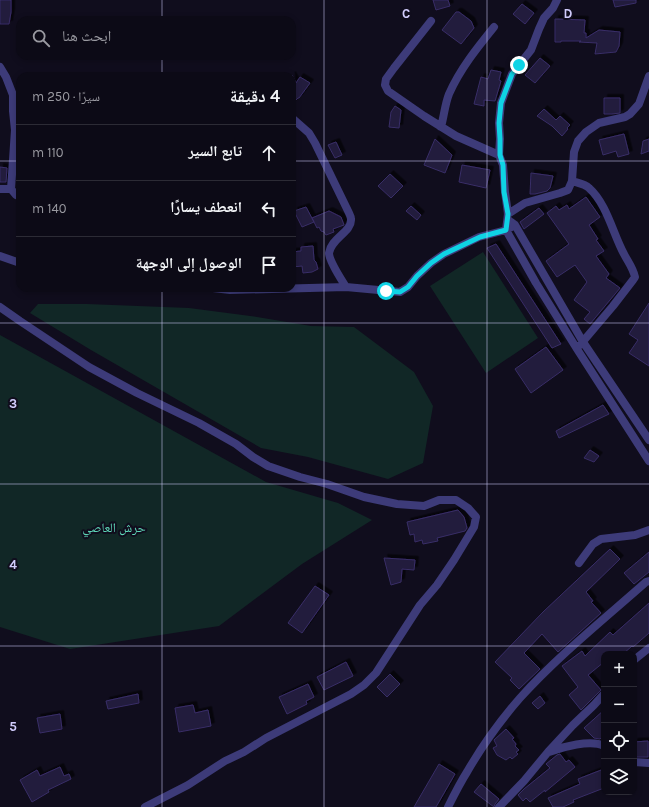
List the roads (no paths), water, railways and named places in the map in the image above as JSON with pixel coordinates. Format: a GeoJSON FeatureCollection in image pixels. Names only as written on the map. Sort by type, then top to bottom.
{"type":"FeatureCollection","features":[{"type":"Feature","properties":{"kind":"street"},"geometry":{"type":"LineString","coordinates":[[557,0],[553,8],[544,18],[531,50],[512,74],[501,103],[499,123],[500,155],[503,165],[507,217],[506,230],[536,283],[649,461]]}},
{"type":"Feature","properties":{"kind":"street"},"geometry":{"type":"LineString","coordinates":[[431,21],[386,79],[385,85],[388,90],[401,100],[441,127],[456,136],[500,155]]}},
{"type":"Feature","properties":{"kind":"street"},"geometry":{"type":"LineString","coordinates":[[441,127],[448,95],[456,79],[471,55],[494,27]]}},
{"type":"Feature","properties":{"kind":"street"},"geometry":{"type":"LineString","coordinates":[[0,67],[6,77],[13,96],[15,130],[11,189],[16,195]]}},
{"type":"Feature","properties":{"kind":"street"},"geometry":{"type":"LineString","coordinates":[[507,217],[525,203],[568,190],[572,181],[574,152],[578,141],[586,132],[599,123],[625,117],[630,114],[639,104],[649,76]]}},
{"type":"Feature","properties":{"kind":"street"},"geometry":{"type":"LineString","coordinates":[[296,122],[316,143],[349,213],[351,220],[350,227],[332,244],[329,253],[332,264],[346,287]]}},
{"type":"Feature","properties":{"kind":"street"},"geometry":{"type":"LineString","coordinates":[[572,181],[588,187],[603,206],[635,276],[613,306],[577,349]]}},
{"type":"Feature","properties":{"kind":"street"},"geometry":{"type":"LineString","coordinates":[[0,189],[11,189]]}},
{"type":"Feature","properties":{"kind":"street"},"geometry":{"type":"LineString","coordinates":[[507,217],[515,225],[584,342],[649,440]]}},
{"type":"Feature","properties":{"kind":"street"},"geometry":{"type":"LineString","coordinates":[[296,288],[346,287],[400,292],[408,287],[431,263],[444,254],[480,237],[506,230],[515,225]]}},
{"type":"Feature","properties":{"kind":"street"},"geometry":{"type":"LineString","coordinates":[[0,256],[16,262]]}},
{"type":"Feature","properties":{"kind":"street"},"geometry":{"type":"LineString","coordinates":[[536,283],[545,277]]}},
{"type":"Feature","properties":{"kind":"street"},"geometry":{"type":"LineString","coordinates":[[0,307],[94,370],[199,423],[236,444],[268,466],[364,497],[397,504],[424,506],[439,500],[456,500],[468,508],[476,517],[474,527],[454,560],[437,585],[420,605],[376,673],[364,685],[351,694],[225,761],[188,786],[145,807]]}},
{"type":"Feature","properties":{"kind":"street"},"geometry":{"type":"LineString","coordinates":[[579,563],[593,544],[600,539],[635,535],[649,530]]}},
{"type":"Feature","properties":{"kind":"street"},"geometry":{"type":"LineString","coordinates":[[448,807],[466,773],[488,740],[520,699],[542,675],[648,580]]}},
{"type":"Feature","properties":{"kind":"street"},"geometry":{"type":"LineString","coordinates":[[637,658],[649,648]]}},
{"type":"Feature","properties":{"kind":"street"},"geometry":{"type":"LineString","coordinates":[[499,807],[573,725],[601,697]]}},
{"type":"Feature","properties":{"kind":"street"},"geometry":{"type":"LineString","coordinates":[[548,752],[583,744],[601,744]]}},
{"type":"Feature","properties":{"kind":"street"},"geometry":{"type":"LineString","coordinates":[[637,762],[649,763]]}},
{"type":"Feature","properties":{"kind":"park label","name":"حرش العاصي"},"geometry":{"type":"Point","coordinates":[114,527]}}]}
